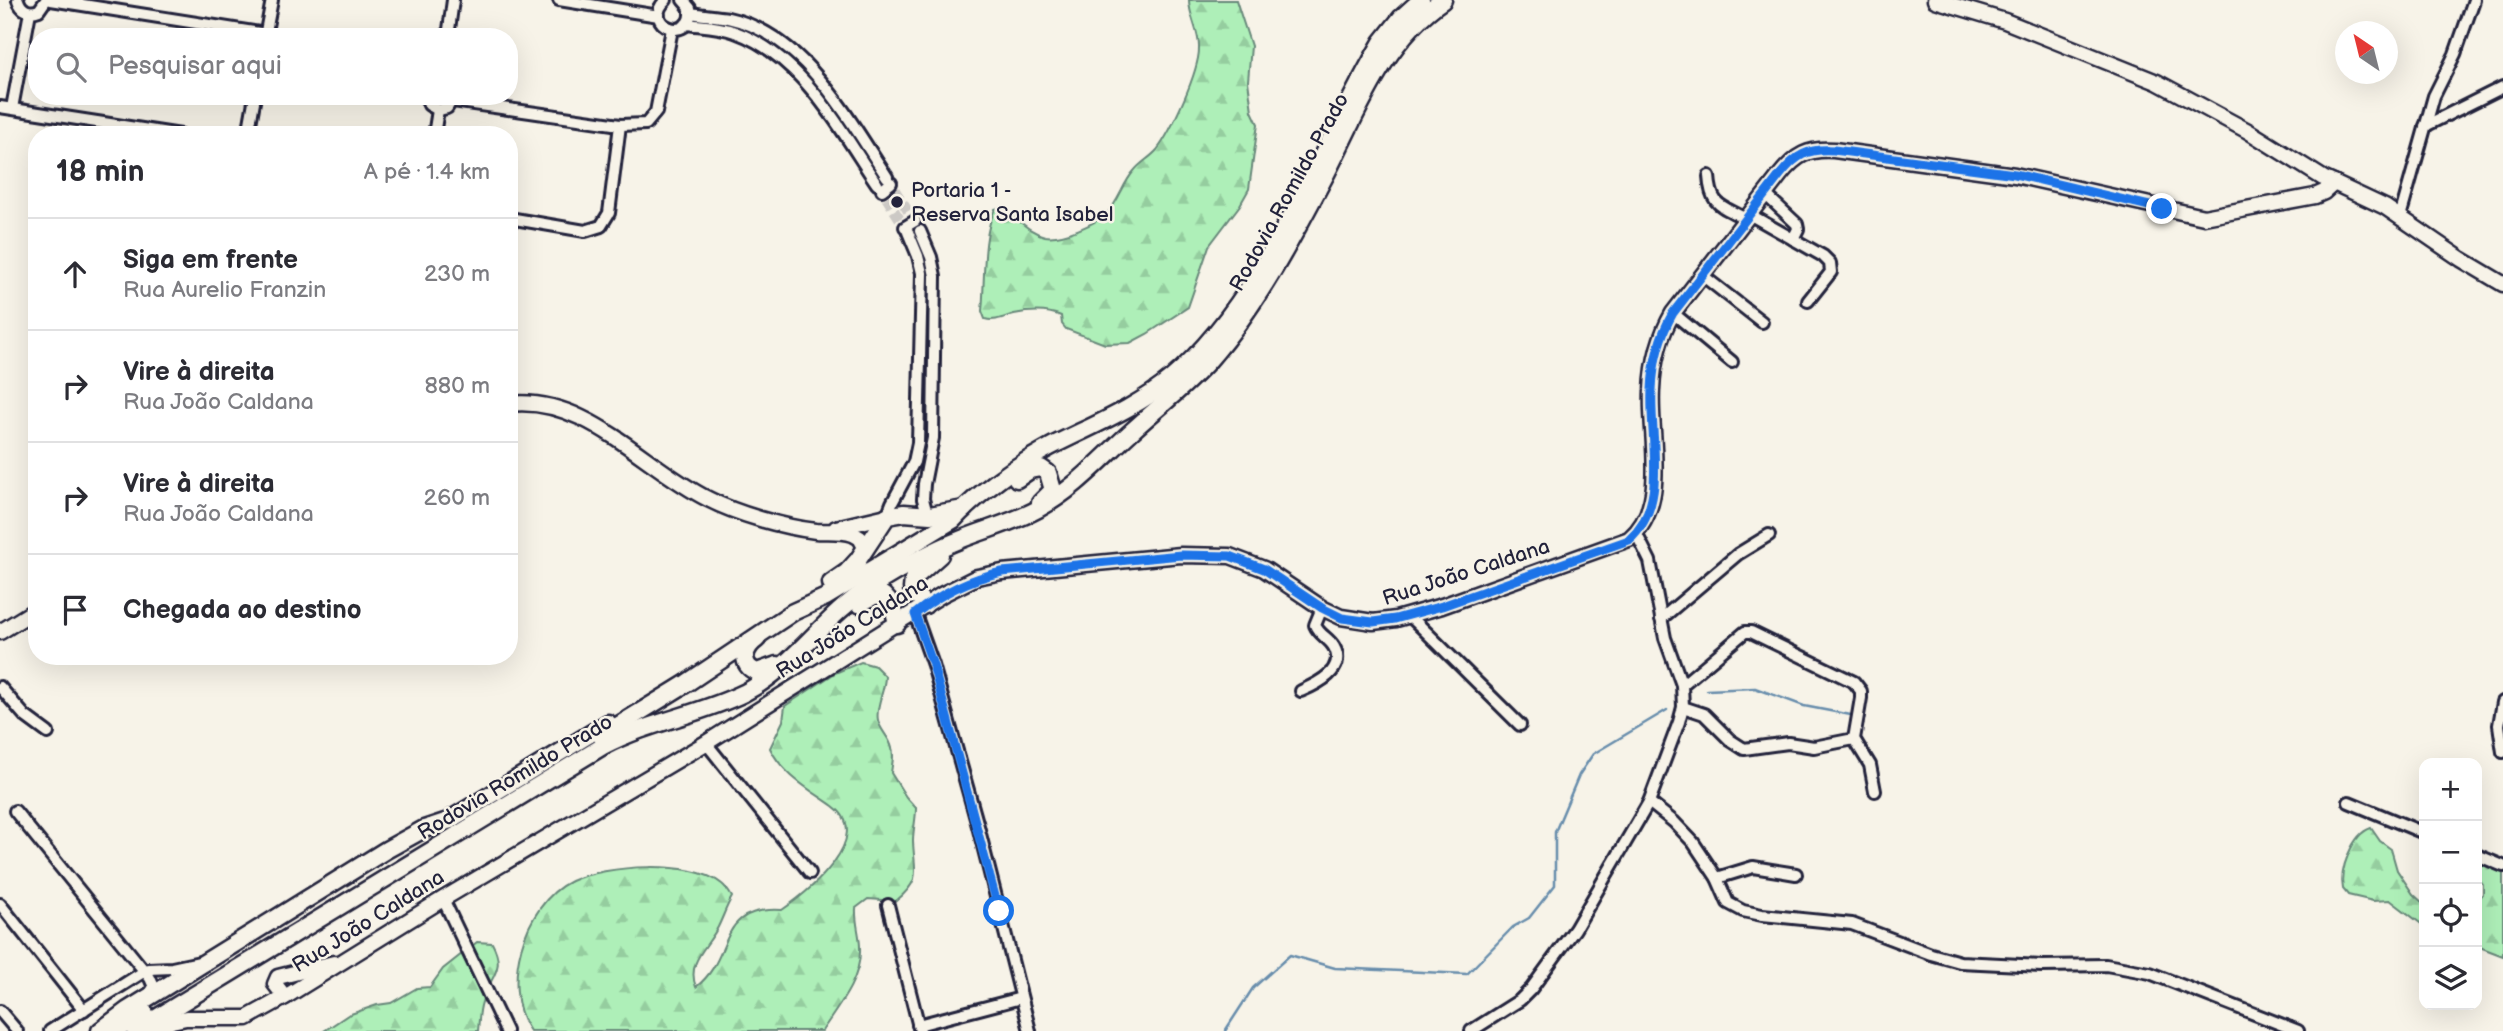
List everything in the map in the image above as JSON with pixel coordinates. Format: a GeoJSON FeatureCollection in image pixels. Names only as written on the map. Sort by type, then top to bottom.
{"type":"FeatureCollection","features":[{"type":"Feature","properties":{"kind":"main road","name":"Rodovia Romildo Prado"},"geometry":{"type":"LineString","coordinates":[[115,1031],[675,691],[796,607],[826,597],[915,544],[953,520],[963,509],[1028,460],[1150,396],[1202,348],[1243,293],[1272,248],[1382,42],[1401,18],[1421,0]]}},
{"type":"Feature","properties":{"kind":"main road","name":"Rodovia Romildo Prado"},"geometry":{"type":"LineString","coordinates":[[135,1031],[603,746],[643,727],[711,706],[761,684],[836,614],[866,590],[917,559],[1016,519],[1054,500],[1078,482],[1209,360],[1249,309],[1276,265],[1382,67],[1413,25],[1443,0]]}},
{"type":"Feature","properties":{"kind":"main road"},"geometry":{"type":"LineString","coordinates":[[897,624],[893,606],[883,595],[874,596],[836,614],[782,662],[764,671],[752,671],[745,660],[751,643],[796,607],[847,572],[887,516],[904,513],[930,515],[963,509],[997,494],[1030,470],[1041,468],[1048,474],[1053,490],[1045,500],[1007,525],[947,552],[915,576],[912,589],[920,609]]}},
{"type":"Feature","properties":{"kind":"main road"},"geometry":{"type":"LineString","coordinates":[[100,1031],[145,999],[386,850],[479,803],[653,695],[753,627],[796,607]]}},
{"type":"Feature","properties":{"kind":"street"},"geometry":{"type":"LineString","coordinates":[[18,0],[22,8],[30,12],[39,10],[48,0],[218,28]]}},
{"type":"Feature","properties":{"kind":"street"},"geometry":{"type":"LineString","coordinates":[[267,28],[272,0]]}},
{"type":"Feature","properties":{"kind":"street"},"geometry":{"type":"LineString","coordinates":[[448,28],[453,0]]}},
{"type":"Feature","properties":{"kind":"street"},"geometry":{"type":"LineString","coordinates":[[559,0],[659,16]]}},
{"type":"Feature","properties":{"kind":"street"},"geometry":{"type":"LineString","coordinates":[[666,0],[660,6],[659,16],[663,25],[673,29]]}},
{"type":"Feature","properties":{"kind":"street"},"geometry":{"type":"LineString","coordinates":[[683,0],[687,4],[688,19]]}},
{"type":"Feature","properties":{"kind":"street"},"geometry":{"type":"LineString","coordinates":[[1935,0],[2005,21],[2157,82],[2248,131],[2328,180],[2359,193],[2400,217],[2461,260],[2503,284]]}},
{"type":"Feature","properties":{"kind":"street"},"geometry":{"type":"LineString","coordinates":[[2400,217],[2434,96],[2455,54],[2474,0]]}},
{"type":"Feature","properties":{"kind":"street"},"geometry":{"type":"LineString","coordinates":[[30,12],[6,108],[123,126]]}},
{"type":"Feature","properties":{"kind":"street"},"geometry":{"type":"LineString","coordinates":[[497,105],[620,125],[646,124],[654,117],[673,29],[688,19],[734,32],[774,53],[816,95],[884,183]]}},
{"type":"Feature","properties":{"kind":"street"},"geometry":{"type":"LineString","coordinates":[[2425,126],[2503,87]]}},
{"type":"Feature","properties":{"kind":"street"},"geometry":{"type":"LineString","coordinates":[[250,126],[254,105]]}},
{"type":"Feature","properties":{"kind":"street"},"geometry":{"type":"LineString","coordinates":[[429,105],[438,110],[449,105]]}},
{"type":"Feature","properties":{"kind":"street"},"geometry":{"type":"LineString","coordinates":[[435,126],[438,110]]}},
{"type":"Feature","properties":{"kind":"street"},"geometry":{"type":"LineString","coordinates":[[518,220],[586,231],[601,226],[609,213],[620,125]]}},
{"type":"Feature","properties":{"kind":"street"},"geometry":{"type":"LineString","coordinates":[[1471,1031],[1520,1000],[1531,989],[1592,901],[1649,802],[1683,707],[1682,685],[1665,638],[1650,561],[1636,533],[1650,510],[1654,492],[1652,391],[1662,332],[1673,313],[1793,159],[1820,149],[2015,174],[2204,218],[2324,192],[2328,180]]}},
{"type":"Feature","properties":{"kind":"street"},"geometry":{"type":"LineString","coordinates":[[1709,176],[1710,194],[1714,200],[1823,256],[1832,268],[1808,301]]}},
{"type":"Feature","properties":{"kind":"street"},"geometry":{"type":"LineString","coordinates":[[1765,194],[1797,224],[1798,229],[1793,239]]}},
{"type":"Feature","properties":{"kind":"street"},"geometry":{"type":"LineString","coordinates":[[829,531],[847,524],[887,516],[914,462],[919,443],[922,273],[912,228],[931,257],[935,276],[933,438],[923,499],[930,515]]}},
{"type":"Feature","properties":{"kind":"street"},"geometry":{"type":"LineString","coordinates":[[1702,275],[1762,322]]}},
{"type":"Feature","properties":{"kind":"street"},"geometry":{"type":"LineString","coordinates":[[1673,313],[1732,362]]}},
{"type":"Feature","properties":{"kind":"street"},"geometry":{"type":"LineString","coordinates":[[518,404],[553,406],[580,416],[708,500],[761,518],[812,530],[845,531],[857,535],[866,549]]}},
{"type":"Feature","properties":{"kind":"street","name":"Rua João Caldana"},"geometry":{"type":"LineString","coordinates":[[154,1031],[172,1021],[186,1018],[247,1018],[706,743],[969,581],[1002,572],[1181,555],[1230,556],[1264,569],[1322,608],[1342,618],[1373,622],[1410,616],[1615,545],[1636,533]]}},
{"type":"Feature","properties":{"kind":"street"},"geometry":{"type":"LineString","coordinates":[[1661,619],[1738,554],[1769,535]]}},
{"type":"Feature","properties":{"kind":"street"},"geometry":{"type":"LineString","coordinates":[[1301,691],[1329,675],[1335,665],[1334,646],[1319,633],[1315,625],[1322,608]]}},
{"type":"Feature","properties":{"kind":"street"},"geometry":{"type":"LineString","coordinates":[[920,609],[1030,1031]]}},
{"type":"Feature","properties":{"kind":"street"},"geometry":{"type":"LineString","coordinates":[[0,632],[28,615]]}},
{"type":"Feature","properties":{"kind":"street"},"geometry":{"type":"LineString","coordinates":[[1410,616],[1520,725]]}},
{"type":"Feature","properties":{"kind":"street"},"geometry":{"type":"LineString","coordinates":[[1682,685],[1740,636],[1751,632],[1854,682],[1861,698],[1854,739],[1870,765],[1875,791]]}},
{"type":"Feature","properties":{"kind":"street"},"geometry":{"type":"LineString","coordinates":[[0,687],[26,716],[48,733]]}},
{"type":"Feature","properties":{"kind":"street"},"geometry":{"type":"LineString","coordinates":[[2503,702],[2499,725],[2503,752]]}},
{"type":"Feature","properties":{"kind":"street"},"geometry":{"type":"LineString","coordinates":[[1683,707],[1704,713],[1730,740],[1744,749],[1788,743],[1814,747],[1854,739]]}},
{"type":"Feature","properties":{"kind":"street"},"geometry":{"type":"LineString","coordinates":[[706,743],[810,873]]}},
{"type":"Feature","properties":{"kind":"street"},"geometry":{"type":"LineString","coordinates":[[1649,802],[1693,842],[1717,878],[1728,903],[1743,911],[1852,924],[1960,962],[2042,966],[2106,965],[2128,968],[2150,973],[2298,1031]]}},
{"type":"Feature","properties":{"kind":"street"},"geometry":{"type":"LineString","coordinates":[[2349,802],[2419,831]]}},
{"type":"Feature","properties":{"kind":"street"},"geometry":{"type":"LineString","coordinates":[[15,811],[154,984],[145,999]]}},
{"type":"Feature","properties":{"kind":"street"},"geometry":{"type":"LineString","coordinates":[[2482,857],[2503,866]]}},
{"type":"Feature","properties":{"kind":"street"},"geometry":{"type":"LineString","coordinates":[[1717,878],[1753,867],[1796,874]]}},
{"type":"Feature","properties":{"kind":"street"},"geometry":{"type":"LineString","coordinates":[[443,899],[506,1031]]}},
{"type":"Feature","properties":{"kind":"street"},"geometry":{"type":"LineString","coordinates":[[0,904],[84,1010]]}},
{"type":"Feature","properties":{"kind":"street"},"geometry":{"type":"LineString","coordinates":[[888,905],[919,1028],[1021,998]]}},
{"type":"Feature","properties":{"kind":"street"},"geometry":{"type":"LineString","coordinates":[[50,1031],[153,967],[172,968],[209,960]]}},
{"type":"Feature","properties":{"kind":"street"},"geometry":{"type":"LineString","coordinates":[[285,997],[275,984],[278,976],[347,960]]}},
{"type":"Feature","properties":{"kind":"street"},"geometry":{"type":"LineString","coordinates":[[0,1011],[17,1031]]}},
{"type":"Feature","properties":{"kind":"green space"},"geometry":{"type":"Polygon","coordinates":[[[1189,0],[1236,0],[1251,46],[1248,81],[1252,111],[1258,124],[1249,189],[1209,246],[1188,307],[1130,343],[1105,344],[1066,329],[1061,316],[1050,313],[1026,312],[996,320],[985,319],[982,311],[986,245],[995,209],[1006,211],[1033,231],[1045,236],[1078,230],[1108,212],[1130,176],[1163,141],[1184,100],[1198,57],[1199,41],[1189,0]]]}},
{"type":"Feature","properties":{"kind":"green space"},"geometry":{"type":"Polygon","coordinates":[[[861,662],[875,666],[885,676],[878,720],[892,748],[891,773],[916,808],[913,841],[915,874],[910,887],[896,901],[868,899],[856,908],[859,963],[847,994],[822,1031],[530,1031],[521,1013],[517,993],[521,948],[540,908],[554,892],[571,881],[605,871],[648,867],[691,871],[708,876],[723,885],[732,897],[718,927],[696,962],[696,987],[717,961],[735,924],[760,911],[782,910],[821,877],[843,848],[847,833],[844,819],[833,806],[789,774],[770,748],[783,721],[785,706],[835,673],[861,662]]]}},
{"type":"Feature","properties":{"kind":"green space"},"geometry":{"type":"Polygon","coordinates":[[[2371,828],[2380,841],[2391,849],[2397,870],[2419,899],[2419,922],[2390,900],[2373,901],[2348,895],[2343,889],[2343,873],[2348,854],[2364,832],[2371,828]]]}},
{"type":"Feature","properties":{"kind":"green space"},"geometry":{"type":"Polygon","coordinates":[[[2482,858],[2503,873],[2503,956],[2482,948],[2482,858]]]}},
{"type":"Feature","properties":{"kind":"green space"},"geometry":{"type":"Polygon","coordinates":[[[477,942],[492,943],[498,960],[481,1005],[478,1031],[324,1031],[348,1015],[391,1003],[417,988],[430,987],[443,969],[477,942]]]}},
{"type":"Feature","properties":{"kind":"waterway"},"geometry":{"type":"LineString","coordinates":[[1707,690],[1755,688],[1804,706],[1856,716]]}},
{"type":"Feature","properties":{"kind":"waterway"},"geometry":{"type":"LineString","coordinates":[[1225,1031],[1253,988],[1290,955],[1335,968],[1467,974],[1513,927],[1529,918],[1555,885],[1555,832],[1579,775],[1593,754],[1667,710]]}},
{"type":"Feature","properties":{"kind":"tunnel"},"geometry":{"type":"LineString","coordinates":[[887,177],[919,229]]}},
{"type":"Feature","properties":{"kind":"tunnel"},"geometry":{"type":"LineString","coordinates":[[878,185],[908,232]]}},
{"type":"Feature","properties":{"kind":"place","name":"Portaria 1 - Reserva Santa Isabel"},"geometry":{"type":"Point","coordinates":[897,202]}},
{"type":"Feature","properties":{"kind":"route"},"geometry":{"type":"LineString","coordinates":[[999,911],[933,665],[915,614],[943,594],[977,577],[1002,572],[1181,555],[1230,556],[1264,569],[1322,608],[1342,618],[1373,622],[1410,616],[1442,606],[1629,540],[1642,527],[1654,492],[1652,391],[1662,332],[1673,313],[1780,175],[1793,159],[1800,155],[1820,149],[1957,165],[2015,174],[2162,209]]}}]}
